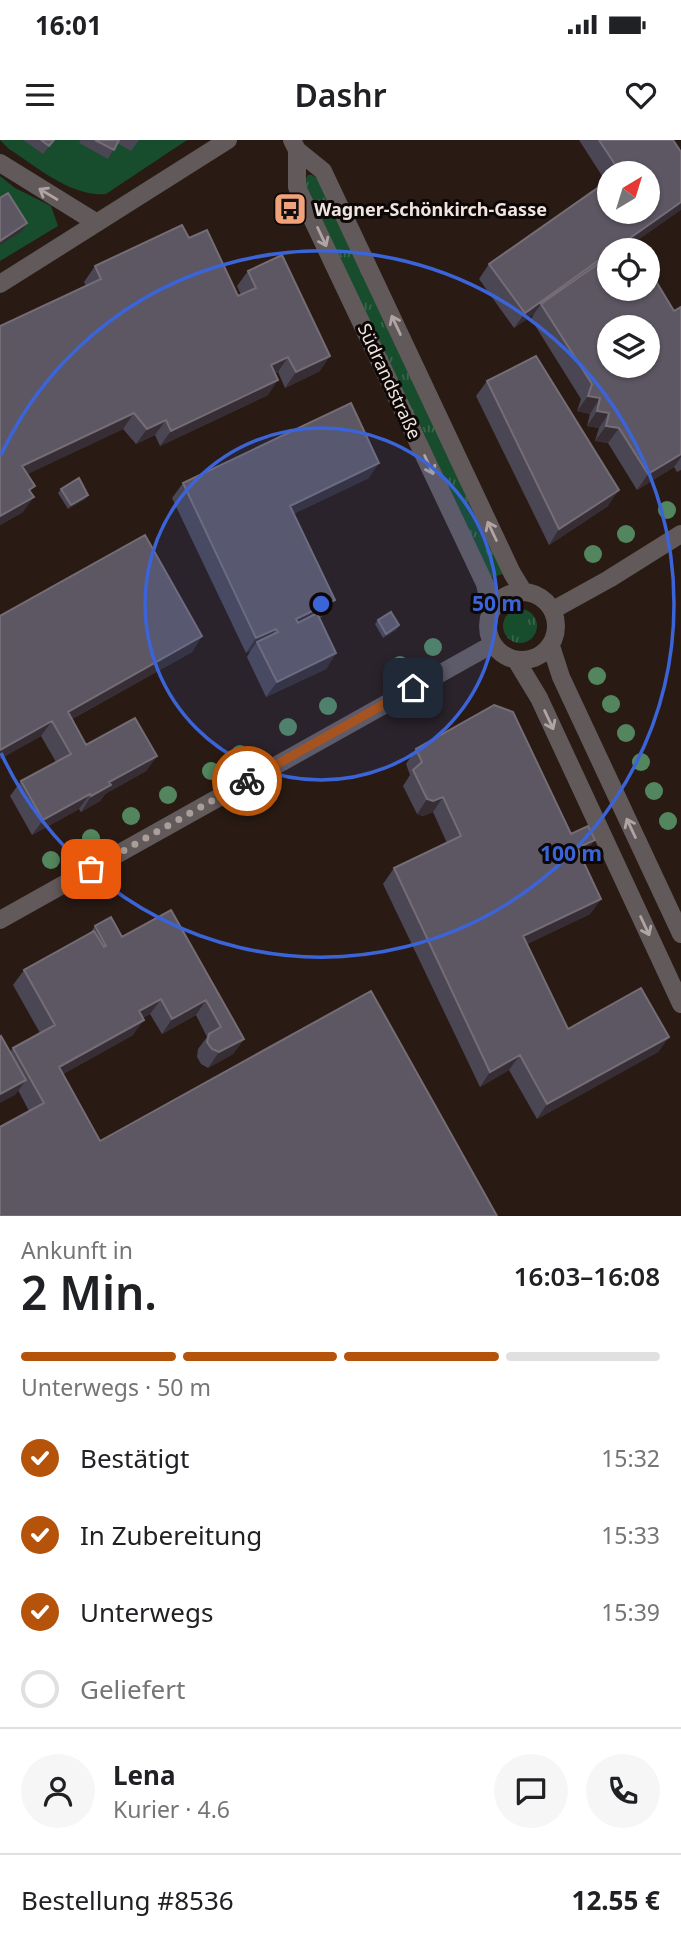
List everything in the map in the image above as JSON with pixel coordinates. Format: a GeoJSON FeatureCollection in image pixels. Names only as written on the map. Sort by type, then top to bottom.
{"type":"FeatureCollection","features":[{"type":"Feature","properties":{"kind":"street"},"geometry":{"type":"LineString","coordinates":[[0,284],[228,140]]}},
{"type":"Feature","properties":{"kind":"street","name":"Südrandstraße"},"geometry":{"type":"LineString","coordinates":[[295,145],[323,171],[512,573],[523,591],[541,597],[553,610]]}},
{"type":"Feature","properties":{"kind":"street","name":"Südrandstraße"},"geometry":{"type":"LineString","coordinates":[[295,145],[297,187],[485,584],[491,611],[488,628],[493,644]]}},
{"type":"Feature","properties":{"kind":"street"},"geometry":{"type":"LineString","coordinates":[[0,163],[97,223]]}},
{"type":"Feature","properties":{"kind":"street"},"geometry":{"type":"LineString","coordinates":[[0,920],[493,644],[503,654],[516,660],[536,658],[551,646],[557,629],[553,610],[681,534]]}},
{"type":"Feature","properties":{"kind":"street"},"geometry":{"type":"LineString","coordinates":[[491,611],[505,596],[523,591]]}},
{"type":"Feature","properties":{"kind":"street"},"geometry":{"type":"LineString","coordinates":[[551,646],[561,677],[681,934]]}},
{"type":"Feature","properties":{"kind":"street"},"geometry":{"type":"LineString","coordinates":[[516,660],[539,698],[681,1004]]}},
{"type":"Feature","properties":{"kind":"green space"},"geometry":{"type":"Polygon","coordinates":[[[0,140],[187,140],[106,194],[93,194],[67,186],[9,149],[0,140]]]}},
{"type":"Feature","properties":{"kind":"green space"},"geometry":{"type":"Polygon","coordinates":[[[308,175],[317,178],[503,574],[489,578],[304,183],[308,175]]]}},
{"type":"Feature","properties":{"kind":"green space"},"geometry":{"type":"Polygon","coordinates":[[[0,176],[15,188],[51,206],[58,226],[0,261],[0,176]]]}},
{"type":"Feature","properties":{"kind":"green space"},"geometry":{"type":"Polygon","coordinates":[[[520,609],[532,614],[537,626],[532,638],[520,643],[508,638],[503,626],[508,614],[520,609]]]}},
{"type":"Feature","properties":{"kind":"building"},"geometry":{"type":"Polygon","coordinates":[[[41,140],[54,140],[49,146],[41,140]]]}},
{"type":"Feature","properties":{"kind":"building"},"geometry":{"type":"Polygon","coordinates":[[[95,140],[119,140],[114,150],[95,140]]]}},
{"type":"Feature","properties":{"kind":"building"},"geometry":{"type":"Polygon","coordinates":[[[599,140],[673,140],[681,152],[681,202],[660,217],[660,161],[613,161],[599,140]]]}},
{"type":"Feature","properties":{"kind":"building"},"geometry":{"type":"Polygon","coordinates":[[[597,188],[597,224],[650,224],[630,238],[597,238],[597,262],[525,313],[489,264],[597,188]]]}},
{"type":"Feature","properties":{"kind":"building"},"geometry":{"type":"Polygon","coordinates":[[[8,193],[27,223],[0,241],[0,198],[8,193]]]}},
{"type":"Feature","properties":{"kind":"building"},"geometry":{"type":"Polygon","coordinates":[[[182,225],[189,238],[207,230],[238,296],[256,288],[248,271],[282,255],[330,356],[296,372],[288,357],[271,365],[278,380],[171,431],[166,420],[147,429],[134,413],[22,466],[35,486],[29,490],[34,497],[0,516],[0,326],[101,279],[95,266],[182,225]]]}},
{"type":"Feature","properties":{"kind":"building"},"geometry":{"type":"Polygon","coordinates":[[[597,264],[597,301],[660,301],[660,288],[674,311],[681,307],[681,454],[648,474],[619,428],[606,426],[609,413],[597,411],[600,398],[588,396],[592,384],[541,304],[597,264]]]}},
{"type":"Feature","properties":{"kind":"building"},"geometry":{"type":"Polygon","coordinates":[[[536,356],[619,490],[559,529],[487,381],[536,356]]]}},
{"type":"Feature","properties":{"kind":"building"},"geometry":{"type":"Polygon","coordinates":[[[351,403],[379,463],[290,506],[335,600],[296,619],[298,623],[317,613],[336,653],[277,682],[257,642],[278,632],[276,629],[256,638],[183,483],[351,403]]]}},
{"type":"Feature","properties":{"kind":"building"},"geometry":{"type":"Polygon","coordinates":[[[79,478],[88,495],[71,505],[61,489],[79,478]]]}},
{"type":"Feature","properties":{"kind":"building"},"geometry":{"type":"Polygon","coordinates":[[[145,535],[202,636],[68,712],[86,745],[135,718],[157,756],[109,782],[111,785],[43,820],[21,781],[71,754],[52,721],[0,750],[0,616],[145,535]]]}},
{"type":"Feature","properties":{"kind":"building"},"geometry":{"type":"Polygon","coordinates":[[[391,612],[399,625],[386,634],[378,620],[391,612]]]}},
{"type":"Feature","properties":{"kind":"building"},"geometry":{"type":"Polygon","coordinates":[[[494,705],[513,712],[571,834],[588,826],[595,840],[577,848],[601,899],[523,936],[568,1029],[641,988],[669,1037],[547,1104],[520,1055],[490,1072],[394,868],[461,836],[443,797],[433,801],[427,799],[413,770],[422,762],[416,749],[494,705]]]}},
{"type":"Feature","properties":{"kind":"building"},"geometry":{"type":"Polygon","coordinates":[[[171,910],[244,1039],[219,1052],[212,1049],[207,1042],[209,1034],[221,1027],[206,1000],[172,1019],[161,999],[139,1011],[144,1020],[59,1067],[100,1141],[371,991],[497,1216],[0,1216],[0,1127],[44,1103],[13,1048],[55,1025],[24,970],[94,931],[104,947],[106,946],[95,926],[111,917],[122,937],[171,910]]]}},
{"type":"Feature","properties":{"kind":"building"},"geometry":{"type":"Polygon","coordinates":[[[0,1037],[26,1080],[0,1094],[0,1037]]]}},
{"type":"Feature","properties":{"kind":"way so far"},"geometry":{"type":"LineString","coordinates":[[91,869],[247,781]]}},
{"type":"Feature","properties":{"kind":"place","name":"Wagner-Schönkirch-Gasse"},"geometry":{"type":"Point","coordinates":[290,209]}},
{"type":"Feature","properties":{"kind":"route"},"geometry":{"type":"LineString","coordinates":[[247,781],[413,688]]}}]}
